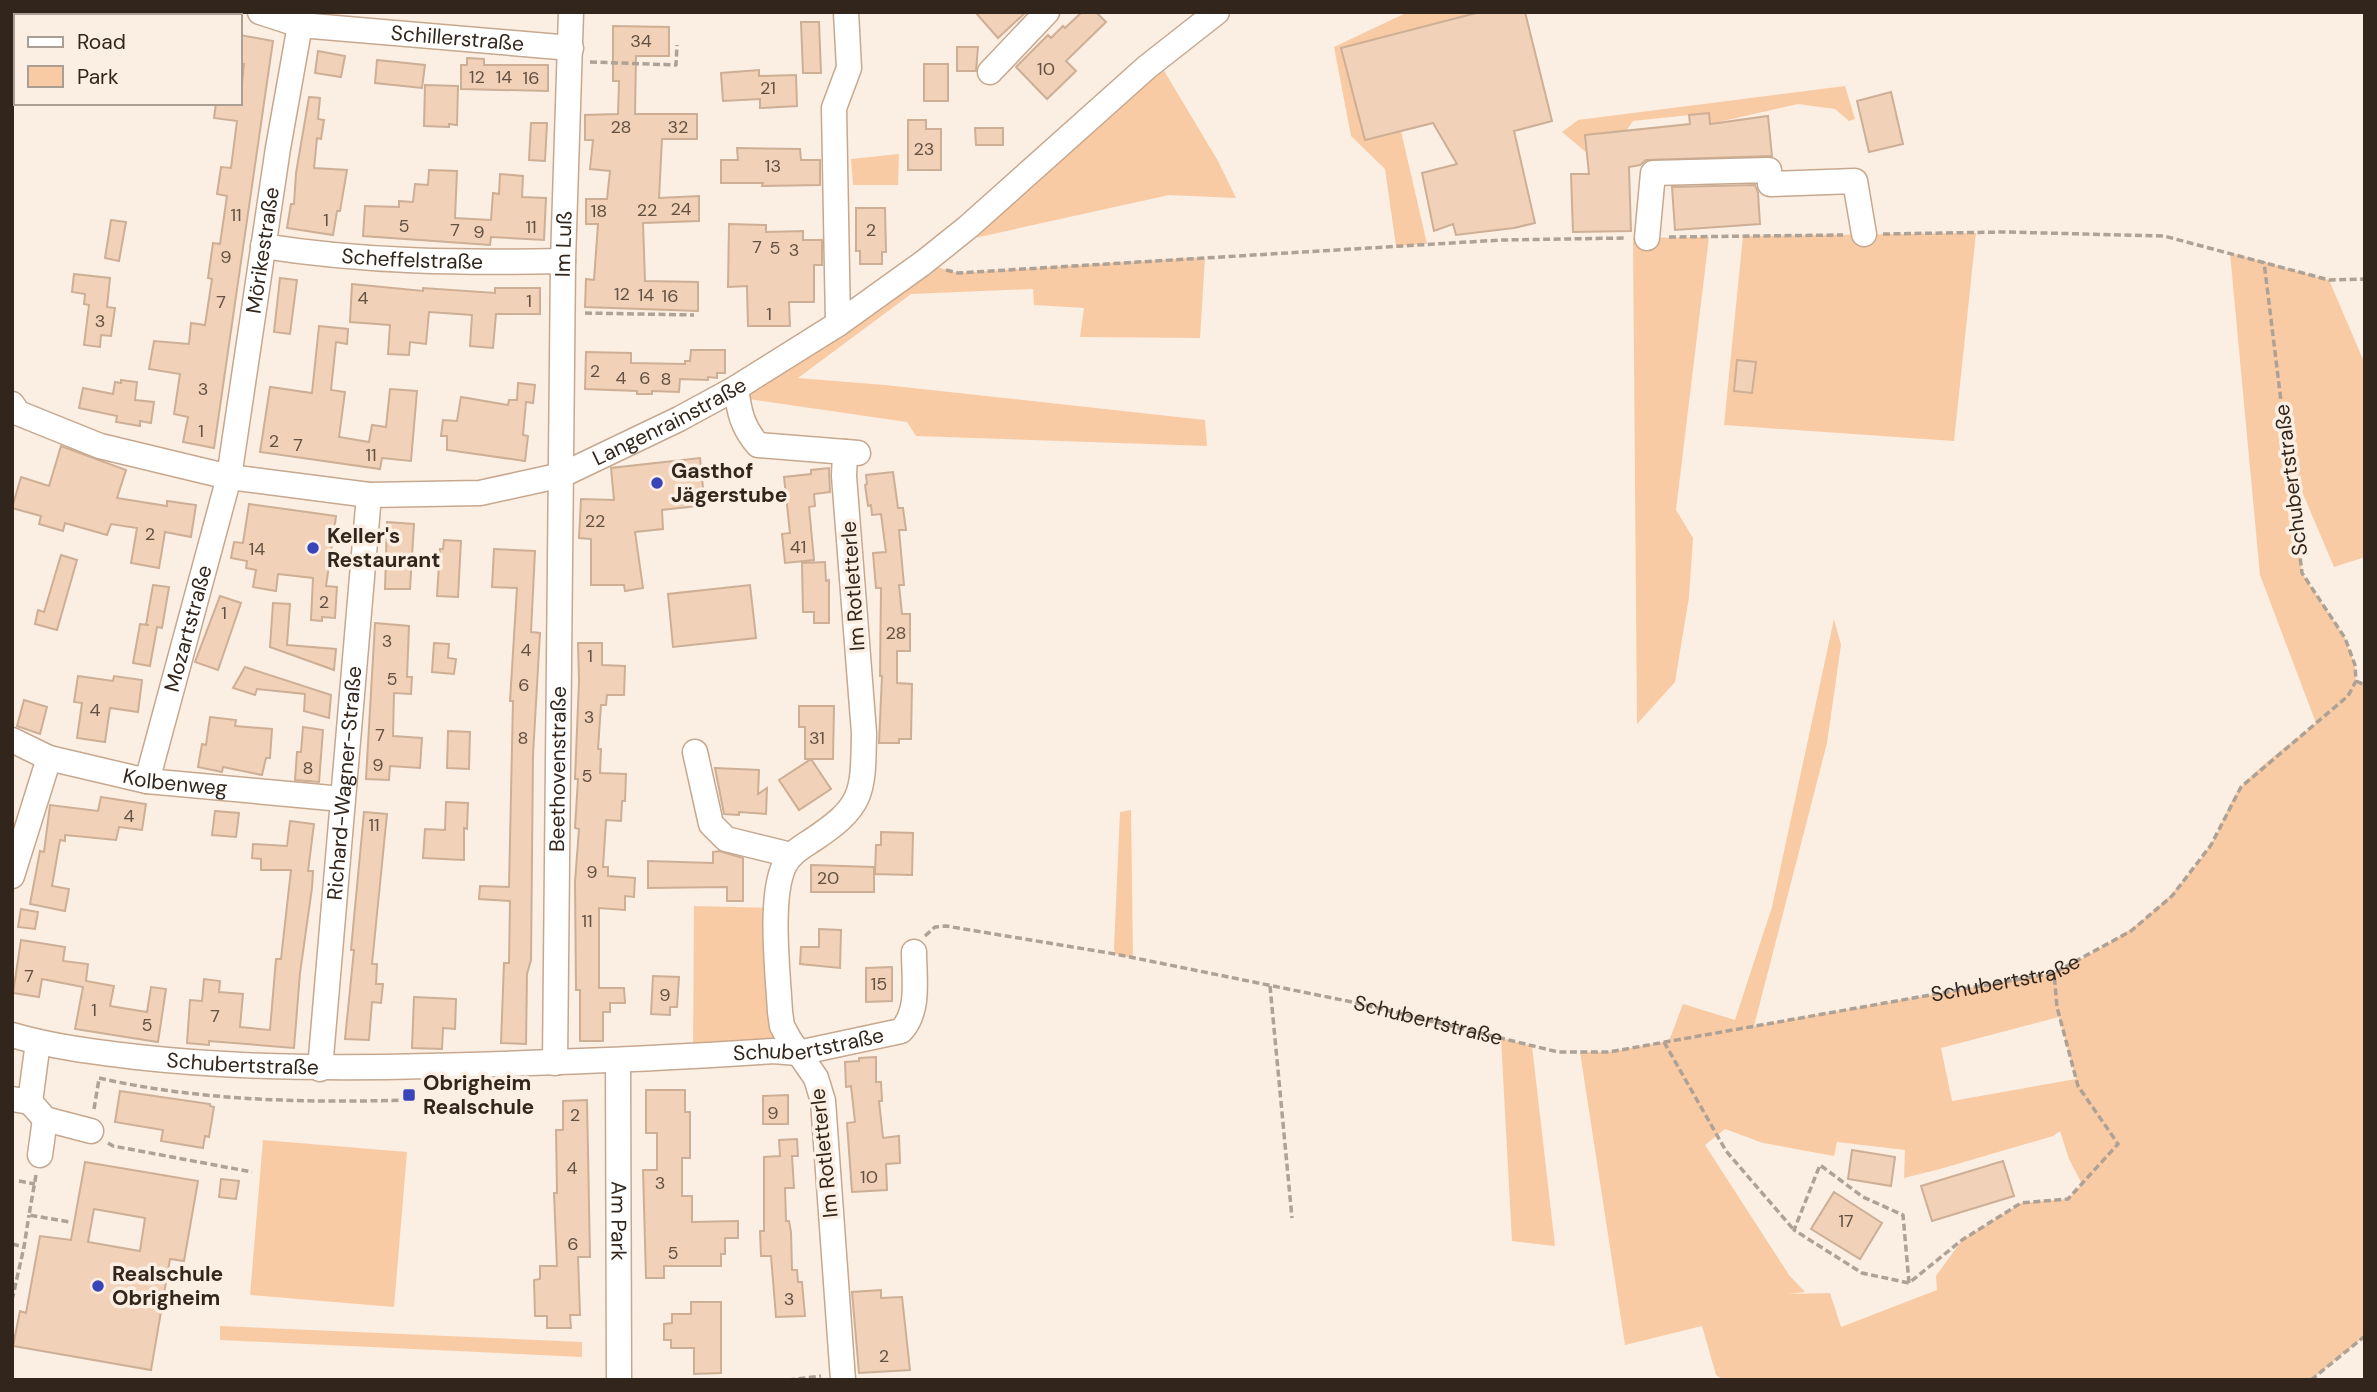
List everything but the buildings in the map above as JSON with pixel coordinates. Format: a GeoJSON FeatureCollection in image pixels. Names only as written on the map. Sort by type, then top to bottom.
{"type":"FeatureCollection","features":[{"type":"Feature","properties":{"kind":"street","name":"Schillerstraße"},"geometry":{"type":"LineString","coordinates":[[260,12],[300,25],[570,55]]}},
{"type":"Feature","properties":{"kind":"street","name":"Im Luß"},"geometry":{"type":"LineString","coordinates":[[562,474],[563,261],[571,12]]}},
{"type":"Feature","properties":{"kind":"street"},"geometry":{"type":"LineString","coordinates":[[838,324],[834,108],[849,68],[846,12]]}},
{"type":"Feature","properties":{"kind":"street"},"geometry":{"type":"LineString","coordinates":[[990,72],[1047,12]]}},
{"type":"Feature","properties":{"kind":"street","name":"Langenrainstraße"},"geometry":{"type":"LineString","coordinates":[[14,413],[100,446],[229,477],[369,495],[480,493],[562,474],[679,419],[736,388],[838,324],[923,263],[968,226],[1147,67],[1217,12]]}},
{"type":"Feature","properties":{"kind":"street","name":"Mörikestraße"},"geometry":{"type":"LineString","coordinates":[[229,477],[278,148],[300,25]]}},
{"type":"Feature","properties":{"kind":"street"},"geometry":{"type":"LineString","coordinates":[[1647,238],[1653,173],[1769,170],[1770,184],[1856,181],[1864,234]]}},
{"type":"Feature","properties":{"kind":"street","name":"Scheffelstraße"},"geometry":{"type":"LineString","coordinates":[[263,246],[357,258],[449,263],[563,261]]}},
{"type":"Feature","properties":{"kind":"street","name":"Im Rotletterle"},"geometry":{"type":"LineString","coordinates":[[736,388],[739,413],[745,428],[758,445],[852,453],[844,477],[864,733],[863,775],[858,797],[841,821],[791,855],[783,868],[779,885],[778,963],[782,1026],[816,1078],[823,1101],[843,1377]]}},
{"type":"Feature","properties":{"kind":"street","name":"Beethovenstraße"},"geometry":{"type":"LineString","coordinates":[[555,1063],[562,474]]}},
{"type":"Feature","properties":{"kind":"street","name":"Mozartstraße"},"geometry":{"type":"LineString","coordinates":[[147,781],[229,477]]}},
{"type":"Feature","properties":{"kind":"street","name":"Richard-Wagner-Straße"},"geometry":{"type":"LineString","coordinates":[[320,1069],[369,495]]}},
{"type":"Feature","properties":{"kind":"street","name":"Kolbenweg"},"geometry":{"type":"LineString","coordinates":[[12,740],[49,758],[147,781],[342,799]]}},
{"type":"Feature","properties":{"kind":"street"},"geometry":{"type":"LineString","coordinates":[[695,752],[711,824],[726,839],[791,855]]}},
{"type":"Feature","properties":{"kind":"street"},"geometry":{"type":"LineString","coordinates":[[12,876],[49,758]]}},
{"type":"Feature","properties":{"kind":"street","name":"Schubertstraße"},"geometry":{"type":"LineString","coordinates":[[25,1038],[104,1053],[255,1068],[618,1062],[774,1051],[798,1053],[901,1031],[910,1022],[914,1008],[914,952]]}},
{"type":"Feature","properties":{"kind":"street"},"geometry":{"type":"LineString","coordinates":[[25,1038],[29,1107],[40,1155]]}},
{"type":"Feature","properties":{"kind":"street","name":"Am Park"},"geometry":{"type":"LineString","coordinates":[[618,1062],[619,1380]]}},
{"type":"Feature","properties":{"kind":"street"},"geometry":{"type":"LineString","coordinates":[[29,1107],[90,1131]]}},
{"type":"Feature","properties":{"kind":"path"},"geometry":{"type":"LineString","coordinates":[[570,55],[676,65],[677,46]]}},
{"type":"Feature","properties":{"kind":"path","name":"Schubertstraße"},"geometry":{"type":"LineString","coordinates":[[914,952],[919,942],[935,927],[946,926],[1115,954],[1357,1003],[1558,1052],[1609,1052],[2054,973],[2131,931],[2172,896],[2211,845],[2241,787],[2348,696],[2356,681],[2355,665],[2345,638],[2302,573],[2264,262]]}},
{"type":"Feature","properties":{"kind":"path"},"geometry":{"type":"LineString","coordinates":[[562,313],[694,314]]}},
{"type":"Feature","properties":{"kind":"path"},"geometry":{"type":"LineString","coordinates":[[2356,681],[2365,685]]}},
{"type":"Feature","properties":{"kind":"path"},"geometry":{"type":"LineString","coordinates":[[1909,1283],[1962,1240],[2021,1203],[2068,1199],[2118,1144],[2078,1086],[2057,1007],[2054,973]]}},
{"type":"Feature","properties":{"kind":"path"},"geometry":{"type":"LineString","coordinates":[[1270,986],[1292,1219]]}},
{"type":"Feature","properties":{"kind":"path"},"geometry":{"type":"LineString","coordinates":[[1664,1042],[1726,1152],[1794,1230],[1862,1273],[1909,1283]]}},
{"type":"Feature","properties":{"kind":"path"},"geometry":{"type":"LineString","coordinates":[[104,1053],[90,1131],[113,1146],[252,1172]]}},
{"type":"Feature","properties":{"kind":"path"},"geometry":{"type":"LineString","coordinates":[[99,1079],[142,1088],[247,1097],[322,1101],[409,1100],[409,1067]]}},
{"type":"Feature","properties":{"kind":"path"},"geometry":{"type":"LineString","coordinates":[[12,1300],[40,1155]]}},
{"type":"Feature","properties":{"kind":"path"},"geometry":{"type":"LineString","coordinates":[[1794,1230],[1820,1165],[1863,1197],[1903,1216],[1909,1283]]}},
{"type":"Feature","properties":{"kind":"path"},"geometry":{"type":"LineString","coordinates":[[19,1181],[35,1184]]}},
{"type":"Feature","properties":{"kind":"path"},"geometry":{"type":"LineString","coordinates":[[30,1215],[70,1222]]}},
{"type":"Feature","properties":{"kind":"path"},"geometry":{"type":"LineString","coordinates":[[12,1244],[24,1247]]}},
{"type":"Feature","properties":{"kind":"path"},"geometry":{"type":"LineString","coordinates":[[2311,1380],[2365,1336]]}},
{"type":"Feature","properties":{"kind":"path"},"geometry":{"type":"LineString","coordinates":[[788,1380],[843,1377]]}},
{"type":"Feature","properties":{"kind":"green space"},"geometry":{"type":"Polygon","coordinates":[[[1408,12],[1480,12],[1341,48],[1365,140],[1401,131],[1427,244],[1396,246],[1385,169],[1351,136],[1334,47],[1408,12]]]}},
{"type":"Feature","properties":{"kind":"green space"},"geometry":{"type":"Polygon","coordinates":[[[1157,59],[1218,161],[1236,198],[1169,195],[961,241],[1157,59]]]}},
{"type":"Feature","properties":{"kind":"green space"},"geometry":{"type":"Polygon","coordinates":[[[1845,86],[1855,119],[1849,121],[1835,109],[1798,104],[1710,124],[1708,113],[1633,121],[1626,131],[1585,135],[1587,153],[1562,132],[1578,120],[1845,86]]]}},
{"type":"Feature","properties":{"kind":"green space"},"geometry":{"type":"Polygon","coordinates":[[[899,154],[898,185],[853,185],[851,159],[899,154]]]}},
{"type":"Feature","properties":{"kind":"green space"},"geometry":{"type":"Polygon","coordinates":[[[1976,233],[1954,441],[1724,425],[1743,236],[1976,233]]]}},
{"type":"Feature","properties":{"kind":"green space"},"geometry":{"type":"Polygon","coordinates":[[[1709,237],[1676,510],[1693,538],[1689,597],[1675,682],[1637,724],[1633,238],[1709,237]]]}},
{"type":"Feature","properties":{"kind":"green space"},"geometry":{"type":"Polygon","coordinates":[[[2230,253],[2329,280],[2365,364],[2365,557],[2334,567],[2289,461],[2302,573],[2345,638],[2355,665],[2356,681],[2365,685],[2365,1336],[2311,1380],[1724,1380],[1716,1375],[1702,1326],[1625,1345],[1580,1052],[1609,1052],[1669,1041],[1683,1004],[1735,1020],[1772,907],[1834,619],[1841,645],[1827,743],[1754,1026],[2054,973],[2101,948],[2141,922],[2159,906],[2209,847],[2232,800],[2242,786],[2268,761],[2316,723],[2260,575],[2230,253]],[[2059,1017],[1941,1048],[1952,1101],[2076,1079],[2059,1017]],[[1725,1129],[1705,1145],[1789,1275],[1805,1292],[1788,1294],[1830,1293],[1841,1327],[1937,1290],[1936,1276],[1962,1240],[2021,1203],[2068,1199],[2082,1184],[2069,1159],[2060,1131],[2053,1136],[1904,1178],[1905,1150],[1837,1142],[1834,1156],[1763,1143],[1725,1129]]]}},
{"type":"Feature","properties":{"kind":"green space"},"geometry":{"type":"Polygon","coordinates":[[[1205,257],[1200,338],[1080,337],[1084,308],[1034,305],[1033,289],[911,294],[798,378],[1205,420],[1207,446],[916,436],[907,422],[749,399],[758,445],[736,388],[923,263],[958,273],[1205,257]]]}},
{"type":"Feature","properties":{"kind":"green space"},"geometry":{"type":"Polygon","coordinates":[[[1131,810],[1133,958],[1115,954],[1114,948],[1120,812],[1131,810]]]}},
{"type":"Feature","properties":{"kind":"green space"},"geometry":{"type":"Polygon","coordinates":[[[694,906],[777,908],[789,1039],[693,1057],[694,906]]]}},
{"type":"Feature","properties":{"kind":"green space"},"geometry":{"type":"Polygon","coordinates":[[[1501,1038],[1532,1046],[1555,1246],[1512,1241],[1501,1038]]]}},
{"type":"Feature","properties":{"kind":"green space"},"geometry":{"type":"Polygon","coordinates":[[[263,1140],[407,1152],[394,1307],[250,1295],[263,1140]]]}},
{"type":"Feature","properties":{"kind":"green space"},"geometry":{"type":"Polygon","coordinates":[[[220,1326],[582,1342],[582,1357],[220,1340],[220,1326]]]}},
{"type":"Feature","properties":{"kind":"place","name":"Gasthof Jägerstube"},"geometry":{"type":"Point","coordinates":[657,483]}},
{"type":"Feature","properties":{"kind":"place","name":"Keller's Restaurant"},"geometry":{"type":"Point","coordinates":[313,548]}},
{"type":"Feature","properties":{"kind":"place","name":"Obrigheim Realschule"},"geometry":{"type":"Point","coordinates":[409,1095]}},
{"type":"Feature","properties":{"kind":"place","name":"Realschule Obrigheim"},"geometry":{"type":"Point","coordinates":[98,1286]}}]}
